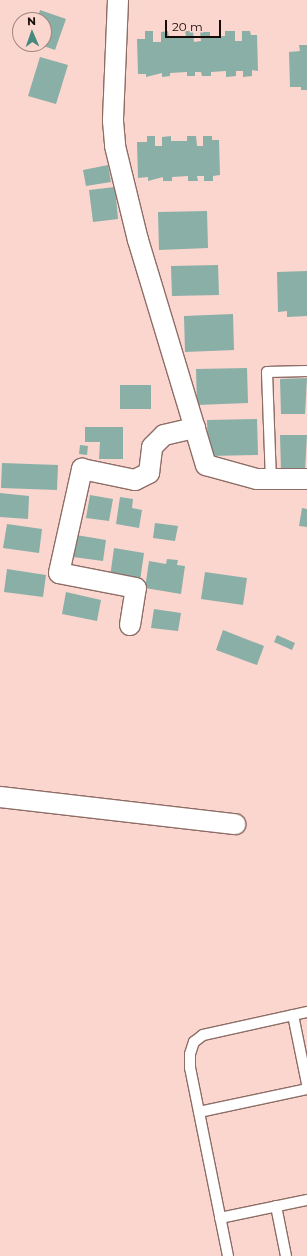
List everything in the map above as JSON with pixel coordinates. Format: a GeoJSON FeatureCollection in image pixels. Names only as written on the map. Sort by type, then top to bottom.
{"type":"FeatureCollection","features":[{"type":"Feature","properties":{"kind":"street"},"geometry":{"type":"LineString","coordinates":[[118,0],[112,121],[115,146],[138,240],[206,465],[271,481],[307,480]]}},
{"type":"Feature","properties":{"kind":"street"},"geometry":{"type":"LineString","coordinates":[[130,624],[136,588],[59,573],[82,469],[135,480],[149,473],[152,447],[164,435],[195,428]]}},
{"type":"Feature","properties":{"kind":"street"},"geometry":{"type":"LineString","coordinates":[[0,797],[234,824]]}},
{"type":"Feature","properties":{"kind":"lane"},"geometry":{"type":"LineString","coordinates":[[271,481],[267,372],[307,371]]}},
{"type":"Feature","properties":{"kind":"lane"},"geometry":{"type":"LineString","coordinates":[[228,1256],[190,1068],[190,1054],[194,1042],[203,1035],[307,1012]]}},
{"type":"Feature","properties":{"kind":"lane"},"geometry":{"type":"LineString","coordinates":[[293,1015],[307,1084]]}},
{"type":"Feature","properties":{"kind":"lane"},"geometry":{"type":"LineString","coordinates":[[199,1112],[307,1089]]}},
{"type":"Feature","properties":{"kind":"lane"},"geometry":{"type":"LineString","coordinates":[[220,1218],[307,1200]]}},
{"type":"Feature","properties":{"kind":"lane"},"geometry":{"type":"LineString","coordinates":[[276,1206],[286,1256]]}},
{"type":"Feature","properties":{"kind":"building"},"geometry":{"type":"Polygon","coordinates":[[[52,14],[66,19],[55,50],[52,49],[52,14]]]}},
{"type":"Feature","properties":{"kind":"building"},"geometry":{"type":"Polygon","coordinates":[[[145,31],[153,31],[153,42],[161,42],[161,32],[168,31],[169,38],[186,37],[185,31],[193,31],[194,42],[201,41],[200,32],[210,32],[210,37],[225,36],[225,31],[235,31],[235,41],[242,41],[242,31],[250,31],[251,35],[257,35],[258,71],[252,70],[252,76],[243,77],[243,71],[236,71],[236,76],[226,77],[226,71],[211,72],[211,76],[202,76],[201,72],[195,72],[195,76],[187,76],[187,72],[170,73],[170,76],[162,77],[162,73],[146,77],[146,74],[138,74],[137,39],[145,39],[145,31]]]}},
{"type":"Feature","properties":{"kind":"building"},"geometry":{"type":"Polygon","coordinates":[[[299,45],[307,45],[307,90],[301,90],[301,87],[290,87],[289,52],[300,51],[299,45]]]}},
{"type":"Feature","properties":{"kind":"building"},"geometry":{"type":"Polygon","coordinates":[[[40,57],[68,65],[56,104],[28,96],[40,57]]]}},
{"type":"Feature","properties":{"kind":"building"},"geometry":{"type":"Polygon","coordinates":[[[147,136],[155,136],[155,146],[162,146],[162,137],[171,136],[171,141],[187,141],[187,136],[196,136],[197,146],[203,146],[203,136],[212,136],[212,140],[219,140],[220,175],[213,176],[213,181],[204,181],[204,176],[197,176],[198,181],[188,181],[188,176],[172,177],[172,181],[163,181],[163,177],[148,181],[148,177],[138,178],[137,142],[147,142],[147,136]]]}},
{"type":"Feature","properties":{"kind":"building"},"geometry":{"type":"Polygon","coordinates":[[[108,165],[111,182],[86,186],[83,170],[108,165]]]}},
{"type":"Feature","properties":{"kind":"building"},"geometry":{"type":"Polygon","coordinates":[[[115,187],[118,219],[93,222],[89,190],[115,187]]]}},
{"type":"Feature","properties":{"kind":"building"},"geometry":{"type":"Polygon","coordinates":[[[207,211],[208,248],[159,250],[158,212],[207,211]]]}},
{"type":"Feature","properties":{"kind":"building"},"geometry":{"type":"Polygon","coordinates":[[[218,265],[219,295],[172,296],[171,266],[218,265]]]}},
{"type":"Feature","properties":{"kind":"building"},"geometry":{"type":"Polygon","coordinates":[[[307,271],[307,316],[287,317],[287,311],[278,312],[277,272],[307,271]]]}},
{"type":"Feature","properties":{"kind":"building"},"geometry":{"type":"Polygon","coordinates":[[[233,314],[234,350],[185,352],[184,316],[233,314]]]}},
{"type":"Feature","properties":{"kind":"building"},"geometry":{"type":"Polygon","coordinates":[[[247,368],[248,403],[197,405],[196,369],[247,368]]]}},
{"type":"Feature","properties":{"kind":"building"},"geometry":{"type":"Polygon","coordinates":[[[307,378],[305,414],[281,414],[280,379],[307,378]]]}},
{"type":"Feature","properties":{"kind":"building"},"geometry":{"type":"Polygon","coordinates":[[[120,385],[151,385],[151,409],[120,409],[120,385]]]}},
{"type":"Feature","properties":{"kind":"building"},"geometry":{"type":"Polygon","coordinates":[[[257,419],[258,455],[208,456],[207,420],[257,419]]]}},
{"type":"Feature","properties":{"kind":"building"},"geometry":{"type":"Polygon","coordinates":[[[85,427],[123,427],[123,459],[99,459],[100,442],[85,442],[85,427]]]}},
{"type":"Feature","properties":{"kind":"building"},"geometry":{"type":"Polygon","coordinates":[[[280,435],[307,435],[305,470],[281,471],[280,435]]]}},
{"type":"Feature","properties":{"kind":"building"},"geometry":{"type":"Polygon","coordinates":[[[80,445],[88,446],[87,455],[79,454],[80,445]]]}},
{"type":"Feature","properties":{"kind":"building"},"geometry":{"type":"Polygon","coordinates":[[[2,463],[58,465],[57,490],[1,488],[2,463]]]}},
{"type":"Feature","properties":{"kind":"building"},"geometry":{"type":"Polygon","coordinates":[[[0,493],[29,496],[28,519],[0,517],[0,493]]]}},
{"type":"Feature","properties":{"kind":"building"},"geometry":{"type":"Polygon","coordinates":[[[90,495],[113,499],[109,521],[86,518],[90,495]]]}},
{"type":"Feature","properties":{"kind":"building"},"geometry":{"type":"Polygon","coordinates":[[[120,497],[133,499],[132,508],[142,510],[139,528],[116,524],[120,497]]]}},
{"type":"Feature","properties":{"kind":"building"},"geometry":{"type":"Polygon","coordinates":[[[302,508],[307,509],[307,527],[299,526],[302,508]]]}},
{"type":"Feature","properties":{"kind":"building"},"geometry":{"type":"Polygon","coordinates":[[[155,523],[178,526],[175,541],[153,538],[155,523]]]}},
{"type":"Feature","properties":{"kind":"building"},"geometry":{"type":"Polygon","coordinates":[[[7,524],[42,529],[39,553],[3,548],[7,524]]]}},
{"type":"Feature","properties":{"kind":"building"},"geometry":{"type":"Polygon","coordinates":[[[76,535],[106,540],[103,561],[73,557],[76,535]]]}},
{"type":"Feature","properties":{"kind":"building"},"geometry":{"type":"Polygon","coordinates":[[[114,548],[144,553],[140,581],[110,577],[114,548]]]}},
{"type":"Feature","properties":{"kind":"building"},"geometry":{"type":"Polygon","coordinates":[[[167,559],[178,560],[177,565],[185,566],[181,594],[145,588],[149,561],[166,564],[167,559]]]}},
{"type":"Feature","properties":{"kind":"building"},"geometry":{"type":"Polygon","coordinates":[[[7,569],[46,575],[43,597],[4,592],[7,569]]]}},
{"type":"Feature","properties":{"kind":"building"},"geometry":{"type":"Polygon","coordinates":[[[205,572],[247,578],[243,605],[201,599],[205,572]]]}},
{"type":"Feature","properties":{"kind":"building"},"geometry":{"type":"Polygon","coordinates":[[[66,592],[101,600],[97,621],[62,614],[66,592]]]}},
{"type":"Feature","properties":{"kind":"building"},"geometry":{"type":"Polygon","coordinates":[[[154,609],[181,613],[178,631],[151,628],[154,609]]]}},
{"type":"Feature","properties":{"kind":"building"},"geometry":{"type":"Polygon","coordinates":[[[223,630],[264,646],[257,665],[216,650],[223,630]]]}},
{"type":"Feature","properties":{"kind":"building"},"geometry":{"type":"Polygon","coordinates":[[[277,635],[295,643],[292,650],[274,642],[277,635]]]}}]}
